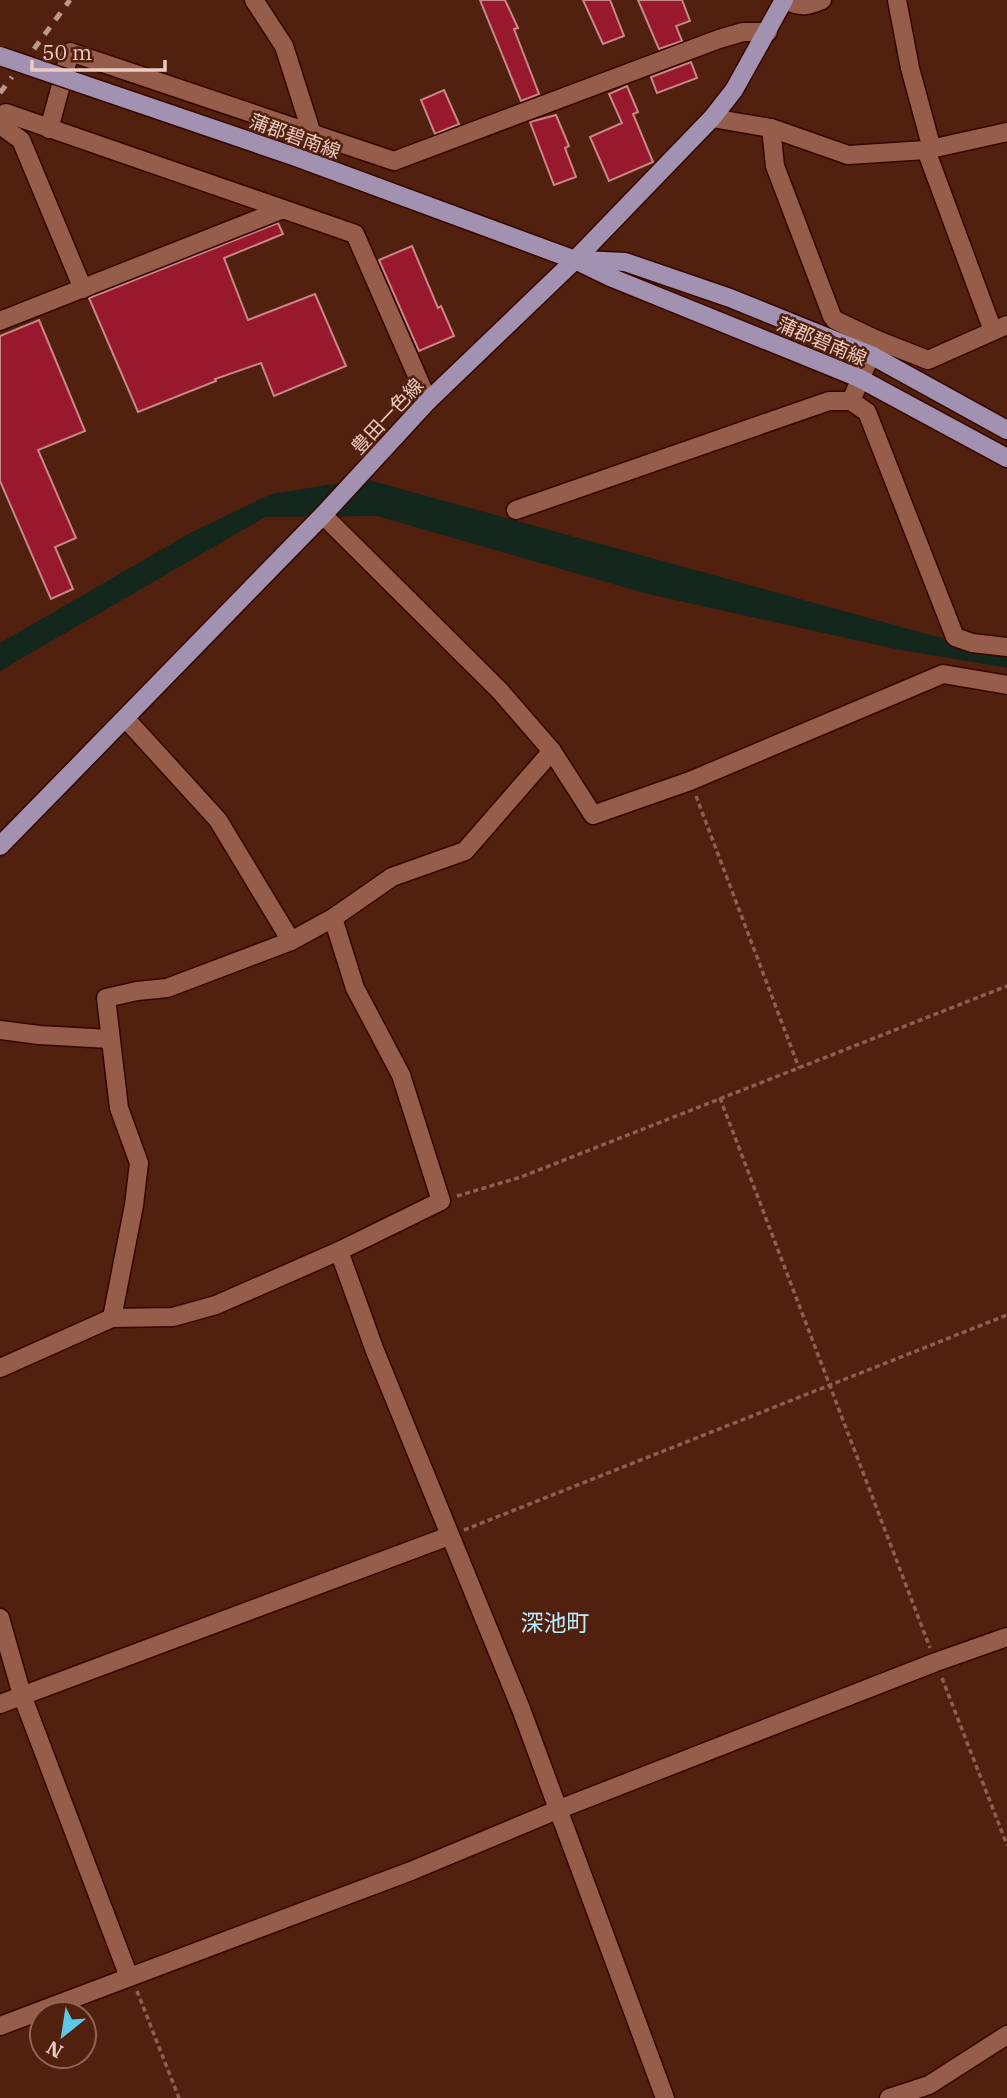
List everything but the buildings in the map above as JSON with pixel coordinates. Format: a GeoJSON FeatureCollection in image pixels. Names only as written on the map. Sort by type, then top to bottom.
{"type":"FeatureCollection","features":[{"type":"Feature","properties":{"kind":"main road","name":"豊田一色線"},"geometry":{"type":"LineString","coordinates":[[0,846],[323,515],[428,401],[575,260],[712,118],[734,90],[785,0]]}},
{"type":"Feature","properties":{"kind":"main road","name":"蒲郡碧南線"},"geometry":{"type":"LineString","coordinates":[[0,56],[296,157],[575,260],[610,277],[859,378],[1007,458]]}},
{"type":"Feature","properties":{"kind":"main road","name":"蒲郡碧南線"},"geometry":{"type":"LineString","coordinates":[[575,260],[625,262],[874,347],[1007,430]]}},
{"type":"Feature","properties":{"kind":"street"},"geometry":{"type":"LineString","coordinates":[[254,0],[284,46],[312,135]]}},
{"type":"Feature","properties":{"kind":"street"},"geometry":{"type":"LineString","coordinates":[[785,0],[797,6],[807,6],[822,0]]}},
{"type":"Feature","properties":{"kind":"street"},"geometry":{"type":"LineString","coordinates":[[771,128],[775,166],[835,320],[874,347],[928,360],[1000,328],[929,149],[897,0]]}},
{"type":"Feature","properties":{"kind":"street"},"geometry":{"type":"LineString","coordinates":[[49,129],[70,52],[394,161],[719,39],[743,32],[768,32]]}},
{"type":"Feature","properties":{"kind":"street"},"geometry":{"type":"LineString","coordinates":[[83,289],[21,140],[0,124],[6,113],[355,234],[428,401]]}},
{"type":"Feature","properties":{"kind":"street"},"geometry":{"type":"LineString","coordinates":[[712,118],[771,128],[848,155],[929,149],[1007,132]]}},
{"type":"Feature","properties":{"kind":"street"},"geometry":{"type":"LineString","coordinates":[[0,321],[281,210]]}},
{"type":"Feature","properties":{"kind":"street"},"geometry":{"type":"LineString","coordinates":[[851,401],[874,347]]}},
{"type":"Feature","properties":{"kind":"street"},"geometry":{"type":"LineString","coordinates":[[516,510],[829,401],[851,401],[867,412],[955,637],[972,643],[1007,647]]}},
{"type":"Feature","properties":{"kind":"street"},"geometry":{"type":"LineString","coordinates":[[323,515],[500,691],[552,751],[593,815],[690,781],[943,674],[1007,685]]}},
{"type":"Feature","properties":{"kind":"street"},"geometry":{"type":"LineString","coordinates":[[126,719],[218,820],[291,941]]}},
{"type":"Feature","properties":{"kind":"street"},"geometry":{"type":"LineString","coordinates":[[112,1318],[134,1205],[139,1163],[119,1108],[106,998],[167,988],[291,941],[333,918],[392,877],[465,851],[552,751]]}},
{"type":"Feature","properties":{"kind":"street"},"geometry":{"type":"LineString","coordinates":[[0,1368],[112,1318],[173,1317],[216,1305],[339,1251],[441,1201],[401,1075],[355,988],[333,918]]}},
{"type":"Feature","properties":{"kind":"street"},"geometry":{"type":"LineString","coordinates":[[0,1030],[110,1039]]}},
{"type":"Feature","properties":{"kind":"street"},"geometry":{"type":"LineString","coordinates":[[339,1251],[375,1351],[521,1709],[665,2098]]}},
{"type":"Feature","properties":{"kind":"street"},"geometry":{"type":"LineString","coordinates":[[0,1704],[449,1536]]}},
{"type":"Feature","properties":{"kind":"street"},"geometry":{"type":"LineString","coordinates":[[0,1618],[22,1695],[130,1977]]}},
{"type":"Feature","properties":{"kind":"street"},"geometry":{"type":"LineString","coordinates":[[0,2026],[411,1871],[557,1810],[936,1662],[1007,1637]]}},
{"type":"Feature","properties":{"kind":"street"},"geometry":{"type":"LineString","coordinates":[[889,2098],[929,2085],[1007,2035]]}},
{"type":"Feature","properties":{"kind":"path"},"geometry":{"type":"LineString","coordinates":[[690,781],[799,1068]]}},
{"type":"Feature","properties":{"kind":"path"},"geometry":{"type":"LineString","coordinates":[[441,1201],[521,1177],[1007,986]]}},
{"type":"Feature","properties":{"kind":"path"},"geometry":{"type":"LineString","coordinates":[[720,1098],[1007,1845]]}},
{"type":"Feature","properties":{"kind":"path"},"geometry":{"type":"LineString","coordinates":[[449,1536],[1007,1315]]}},
{"type":"Feature","properties":{"kind":"path"},"geometry":{"type":"LineString","coordinates":[[130,1977],[179,2098]]}},
{"type":"Feature","properties":{"kind":"shaded area"},"geometry":{"type":"Polygon","coordinates":[[[365,479],[934,636],[1007,650],[1007,668],[896,649],[644,593],[377,516],[265,517],[0,671],[0,643],[192,532],[271,494],[365,479]]]}},
{"type":"Feature","properties":{"kind":"railway"},"geometry":{"type":"LineString","coordinates":[[34,49],[70,0]]}},
{"type":"Feature","properties":{"kind":"railway"},"geometry":{"type":"LineString","coordinates":[[0,93],[12,77]]}},
{"type":"Feature","properties":{"kind":"district","name":"深池町"},"geometry":{"type":"Point","coordinates":[555,1622]}}]}
